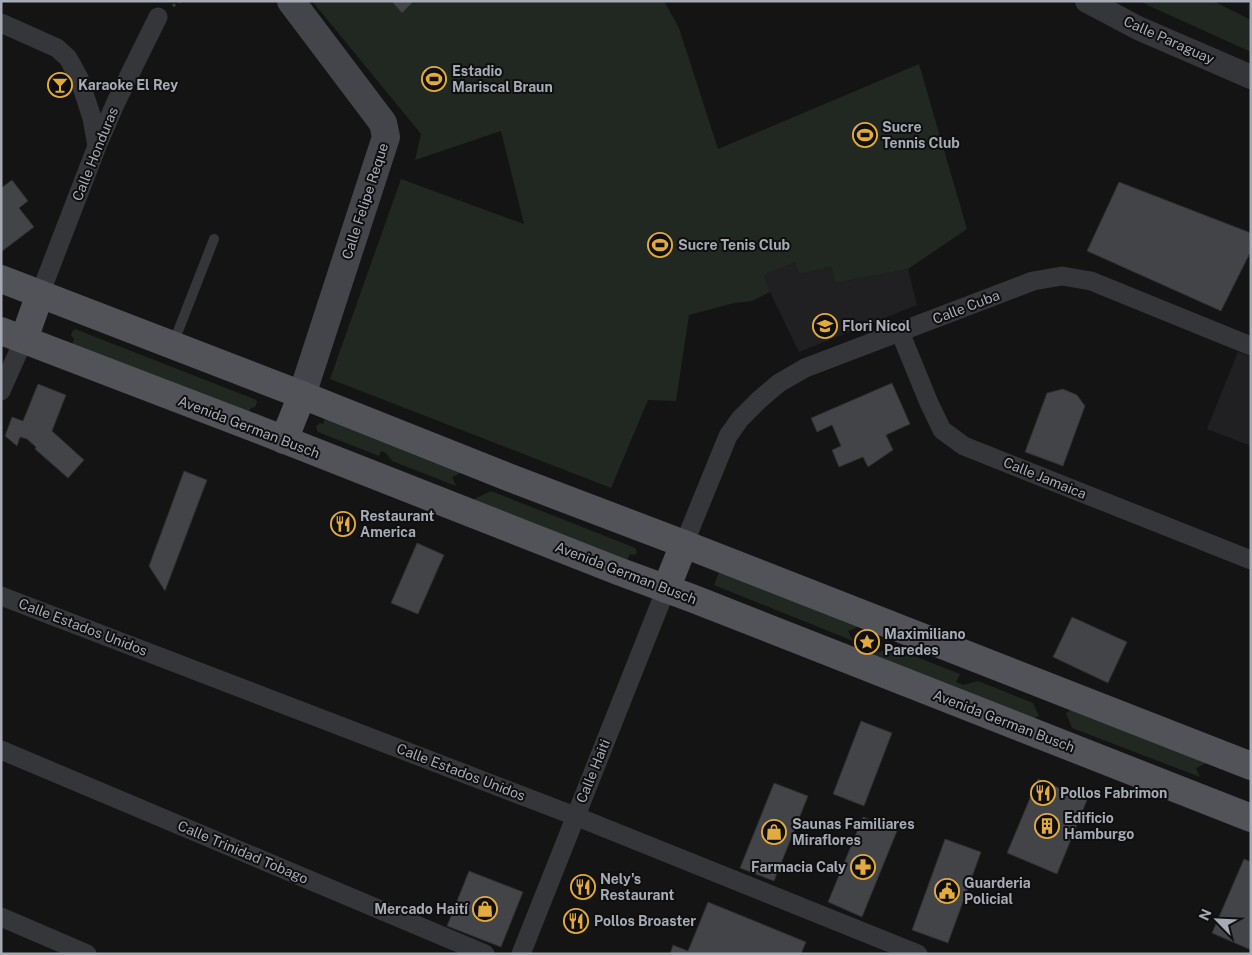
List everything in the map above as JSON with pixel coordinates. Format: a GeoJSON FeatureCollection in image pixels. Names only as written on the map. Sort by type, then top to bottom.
{"type":"FeatureCollection","features":[{"type":"Feature","properties":{"kind":"main road","name":"Calle Felipe Reque"},"geometry":{"type":"LineString","coordinates":[[291,1],[383,123],[386,136],[302,395]]}},
{"type":"Feature","properties":{"kind":"main road"},"geometry":{"type":"LineString","coordinates":[[1,280],[302,395],[1251,766]]}},
{"type":"Feature","properties":{"kind":"main road"},"geometry":{"type":"LineString","coordinates":[[12,335],[40,294]]}},
{"type":"Feature","properties":{"kind":"main road","name":"Avenida German Busch"},"geometry":{"type":"LineString","coordinates":[[12,335],[1251,818]]}},
{"type":"Feature","properties":{"kind":"main road"},"geometry":{"type":"LineString","coordinates":[[284,440],[302,395]]}},
{"type":"Feature","properties":{"kind":"main road"},"geometry":{"type":"LineString","coordinates":[[666,589],[684,544]]}},
{"type":"Feature","properties":{"kind":"street","name":"Calle Paraguay"},"geometry":{"type":"LineString","coordinates":[[1088,1],[1138,28],[1251,77]]}},
{"type":"Feature","properties":{"kind":"street","name":"Calle Honduras"},"geometry":{"type":"LineString","coordinates":[[40,294],[97,146],[116,102],[158,17]]}},
{"type":"Feature","properties":{"kind":"street"},"geometry":{"type":"LineString","coordinates":[[1,23],[57,48],[68,58],[79,78],[92,118],[97,146]]}},
{"type":"Feature","properties":{"kind":"street","name":"Calle Cuba"},"geometry":{"type":"LineString","coordinates":[[684,544],[728,436],[740,419],[779,383],[805,368],[1034,281],[1062,276],[1091,281],[1251,346]]}},
{"type":"Feature","properties":{"kind":"street","name":"Calle Jamaica"},"geometry":{"type":"LineString","coordinates":[[900,332],[942,430],[964,446],[1251,560]]}},
{"type":"Feature","properties":{"kind":"street"},"geometry":{"type":"LineString","coordinates":[[1,392],[12,335]]}},
{"type":"Feature","properties":{"kind":"street","name":"Calle Haiti"},"geometry":{"type":"LineString","coordinates":[[521,954],[666,589]]}},
{"type":"Feature","properties":{"kind":"street","name":"Calle Estados Unidos"},"geometry":{"type":"LineString","coordinates":[[1,596],[575,816],[912,953]]}},
{"type":"Feature","properties":{"kind":"street","name":"Calle Trinidad Tobago"},"geometry":{"type":"LineString","coordinates":[[1,750],[485,954]]}},
{"type":"Feature","properties":{"kind":"street"},"geometry":{"type":"LineString","coordinates":[[1,917],[87,954]]}},
{"type":"Feature","properties":{"kind":"lane"},"geometry":{"type":"LineString","coordinates":[[173,345],[214,239]]}},
{"type":"Feature","properties":{"kind":"shaded area","name":"Sucre Tenis Club"},"geometry":{"type":"Polygon","coordinates":[[[312,1],[664,1],[679,28],[718,149],[919,64],[967,229],[908,269],[836,283],[832,267],[799,274],[795,262],[764,275],[770,292],[752,301],[734,303],[689,315],[676,401],[648,400],[611,488],[330,379],[401,179],[524,224],[501,131],[415,160],[421,134],[312,1]]]}},
{"type":"Feature","properties":{"kind":"shaded area"},"geometry":{"type":"Polygon","coordinates":[[[1142,1],[1213,1],[1251,20],[1251,52],[1145,4],[1142,1]]]}},
{"type":"Feature","properties":{"kind":"shaded area","name":"Flori Nicol"},"geometry":{"type":"Polygon","coordinates":[[[795,262],[799,274],[833,267],[837,283],[908,269],[917,305],[799,352],[770,292],[764,275],[795,262]]]}},
{"type":"Feature","properties":{"kind":"shaded area"},"geometry":{"type":"Polygon","coordinates":[[[75,329],[254,399],[257,402],[255,407],[251,408],[249,412],[72,345],[74,339],[71,335],[75,329]]]}},
{"type":"Feature","properties":{"kind":"shaded area"},"geometry":{"type":"Polygon","coordinates":[[[1238,352],[1251,357],[1251,446],[1207,429],[1238,352]]]}},
{"type":"Feature","properties":{"kind":"shaded area"},"geometry":{"type":"Polygon","coordinates":[[[325,418],[463,472],[452,477],[456,486],[392,461],[386,453],[381,451],[379,456],[318,432],[316,426],[320,423],[323,424],[325,418]]]}},
{"type":"Feature","properties":{"kind":"shaded area"},"geometry":{"type":"Polygon","coordinates":[[[491,491],[633,547],[637,553],[634,555],[630,554],[627,560],[472,500],[491,491]]]}},
{"type":"Feature","properties":{"kind":"shaded area"},"geometry":{"type":"Polygon","coordinates":[[[719,572],[858,627],[848,631],[853,641],[714,585],[719,572]]]}},
{"type":"Feature","properties":{"kind":"shaded area"},"geometry":{"type":"Polygon","coordinates":[[[891,647],[960,674],[956,682],[963,685],[978,681],[1033,703],[1039,716],[1032,719],[870,656],[891,647]]]}},
{"type":"Feature","properties":{"kind":"shaded area"},"geometry":{"type":"Polygon","coordinates":[[[1071,710],[1206,763],[1196,768],[1200,777],[1072,728],[1066,713],[1071,710]]]}},
{"type":"Feature","properties":{"kind":"building"},"geometry":{"type":"Polygon","coordinates":[[[391,1],[413,1],[413,2],[402,13],[391,1]]]}},
{"type":"Feature","properties":{"kind":"building"},"geometry":{"type":"Polygon","coordinates":[[[12,180],[28,201],[19,208],[34,227],[1,252],[1,188],[12,180]]]}},
{"type":"Feature","properties":{"kind":"building"},"geometry":{"type":"Polygon","coordinates":[[[1119,182],[1251,233],[1251,251],[1221,311],[1087,251],[1119,182]]]}},
{"type":"Feature","properties":{"kind":"building"},"geometry":{"type":"Polygon","coordinates":[[[892,383],[910,424],[886,435],[893,450],[868,467],[863,457],[839,467],[832,450],[841,446],[832,425],[817,432],[811,418],[892,383]]]}},
{"type":"Feature","properties":{"kind":"building"},"geometry":{"type":"Polygon","coordinates":[[[38,384],[66,395],[52,431],[84,460],[68,478],[35,449],[36,447],[27,439],[20,437],[17,446],[5,436],[12,417],[23,421],[38,384]]]}},
{"type":"Feature","properties":{"kind":"building"},"geometry":{"type":"Polygon","coordinates":[[[1063,389],[1077,395],[1085,406],[1063,466],[1025,452],[1047,393],[1063,389]]]}},
{"type":"Feature","properties":{"kind":"building"},"geometry":{"type":"Polygon","coordinates":[[[184,471],[207,480],[165,591],[149,566],[184,471]]]}},
{"type":"Feature","properties":{"kind":"building"},"geometry":{"type":"Polygon","coordinates":[[[417,543],[444,555],[418,614],[391,603],[417,543]]]}},
{"type":"Feature","properties":{"kind":"building"},"geometry":{"type":"Polygon","coordinates":[[[1072,617],[1127,642],[1108,683],[1053,657],[1072,617]]]}},
{"type":"Feature","properties":{"kind":"building"},"geometry":{"type":"Polygon","coordinates":[[[861,721],[892,733],[864,806],[833,794],[861,721]]]}},
{"type":"Feature","properties":{"kind":"building","name":"Edificio Hamburgo"},"geometry":{"type":"Polygon","coordinates":[[[1038,779],[1087,800],[1057,874],[1007,853],[1038,779]]]}},
{"type":"Feature","properties":{"kind":"building","name":"Saunas Familiares Miraflores"},"geometry":{"type":"Polygon","coordinates":[[[774,783],[808,796],[774,881],[740,868],[774,783]]]}},
{"type":"Feature","properties":{"kind":"building","name":"Farmacia Caly"},"geometry":{"type":"Polygon","coordinates":[[[863,817],[897,831],[862,917],[828,902],[863,817]]]}},
{"type":"Feature","properties":{"kind":"building","name":"Guarderia Policial"},"geometry":{"type":"Polygon","coordinates":[[[945,839],[981,852],[948,943],[912,930],[945,839]]]}},
{"type":"Feature","properties":{"kind":"building"},"geometry":{"type":"Polygon","coordinates":[[[1244,859],[1251,862],[1251,950],[1212,933],[1244,859]]]}},
{"type":"Feature","properties":{"kind":"building","name":"Mercado Haití"},"geometry":{"type":"Polygon","coordinates":[[[469,871],[523,892],[501,947],[447,926],[469,871]]]}},
{"type":"Feature","properties":{"kind":"building"},"geometry":{"type":"Polygon","coordinates":[[[708,902],[806,942],[801,954],[670,954],[673,945],[688,951],[708,902]]]}},
{"type":"Feature","properties":{"kind":"place","name":"Estadio Mariscal Braun"},"geometry":{"type":"Point","coordinates":[434,79]}},
{"type":"Feature","properties":{"kind":"place","name":"Karaoke El Rey"},"geometry":{"type":"Point","coordinates":[60,85]}},
{"type":"Feature","properties":{"kind":"place","name":"Sucre Tennis Club"},"geometry":{"type":"Point","coordinates":[865,135]}},
{"type":"Feature","properties":{"kind":"place","name":"Sucre Tenis Club"},"geometry":{"type":"Point","coordinates":[660,245]}},
{"type":"Feature","properties":{"kind":"place","name":"Flori Nicol"},"geometry":{"type":"Point","coordinates":[825,326]}},
{"type":"Feature","properties":{"kind":"place","name":"Restaurant America"},"geometry":{"type":"Point","coordinates":[343,524]}},
{"type":"Feature","properties":{"kind":"place","name":"Maximiliano Paredes"},"geometry":{"type":"Point","coordinates":[867,642]}},
{"type":"Feature","properties":{"kind":"place","name":"Pollos Fabrimon"},"geometry":{"type":"Point","coordinates":[1043,793]}},
{"type":"Feature","properties":{"kind":"place","name":"Edificio Hamburgo"},"geometry":{"type":"Point","coordinates":[1047,826]}},
{"type":"Feature","properties":{"kind":"place","name":"Saunas Familiares Miraflores"},"geometry":{"type":"Point","coordinates":[774,832]}},
{"type":"Feature","properties":{"kind":"place","name":"Farmacia Caly"},"geometry":{"type":"Point","coordinates":[863,867]}},
{"type":"Feature","properties":{"kind":"place","name":"Nely's Restaurant"},"geometry":{"type":"Point","coordinates":[583,887]}},
{"type":"Feature","properties":{"kind":"place","name":"Guarderia Policial"},"geometry":{"type":"Point","coordinates":[947,891]}},
{"type":"Feature","properties":{"kind":"place","name":"Mercado Haití"},"geometry":{"type":"Point","coordinates":[485,909]}},
{"type":"Feature","properties":{"kind":"place","name":"Pollos Broaster"},"geometry":{"type":"Point","coordinates":[576,921]}}]}
